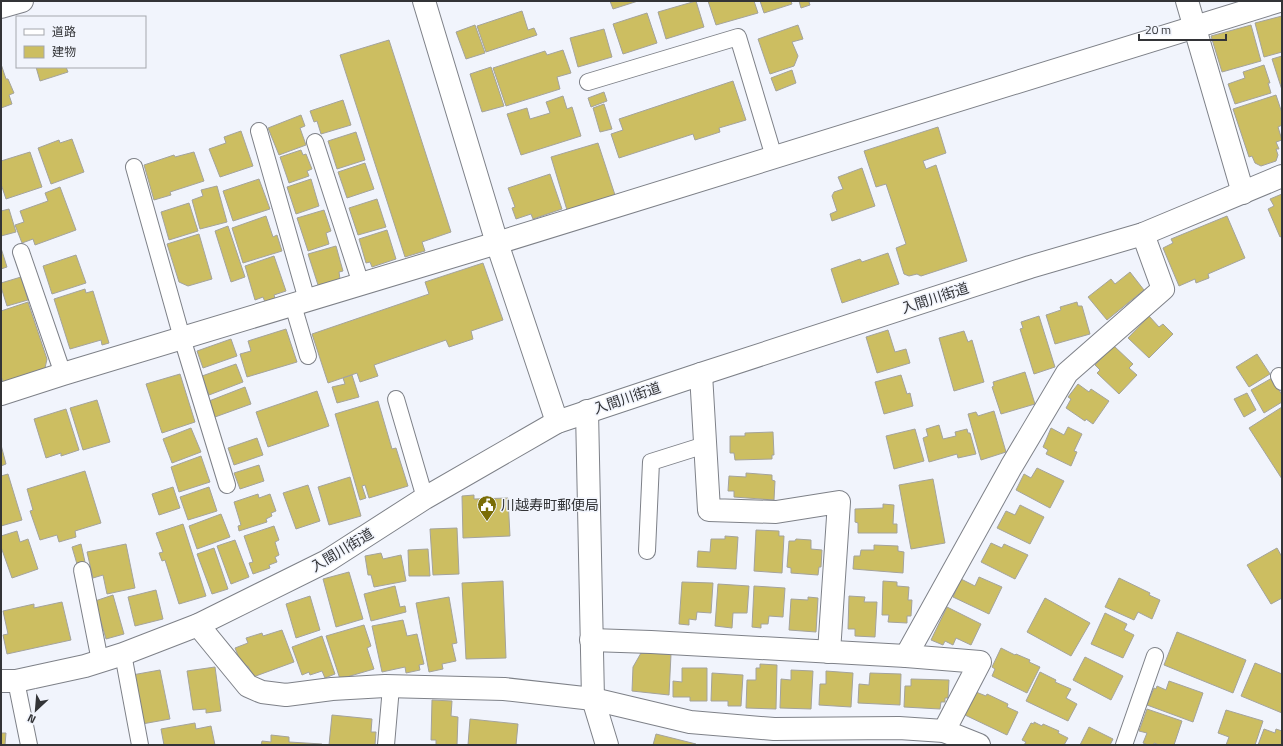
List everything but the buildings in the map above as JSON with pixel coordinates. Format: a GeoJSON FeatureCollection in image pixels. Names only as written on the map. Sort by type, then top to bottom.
{"type":"FeatureCollection","features":[{"type":"Feature","properties":{"kind":"street"},"geometry":{"type":"LineString","coordinates":[[1,7],[22,1]]}},
{"type":"Feature","properties":{"kind":"street"},"geometry":{"type":"LineString","coordinates":[[424,1],[497,243],[558,422]]}},
{"type":"Feature","properties":{"kind":"street"},"geometry":{"type":"LineString","coordinates":[[1187,1],[1243,193]]}},
{"type":"Feature","properties":{"kind":"street"},"geometry":{"type":"LineString","coordinates":[[1,394],[497,243],[1194,26],[1279,1]]}},
{"type":"Feature","properties":{"kind":"street","name":"入間川街道"},"geometry":{"type":"LineString","coordinates":[[8,681],[85,666],[123,654],[198,625],[327,561],[425,498],[558,422],[587,411],[1030,267],[1143,234],[1282,176]]}},
{"type":"Feature","properties":{"kind":"street"},"geometry":{"type":"LineString","coordinates":[[906,656],[1011,467],[1067,373],[1163,288],[1143,234]]}},
{"type":"Feature","properties":{"kind":"street"},"geometry":{"type":"LineString","coordinates":[[701,374],[709,510],[776,512],[839,502],[829,652]]}},
{"type":"Feature","properties":{"kind":"street"},"geometry":{"type":"LineString","coordinates":[[587,411],[593,699],[607,745]]}},
{"type":"Feature","properties":{"kind":"street"},"geometry":{"type":"LineString","coordinates":[[198,625],[248,686],[262,692],[286,694],[332,688],[391,686],[504,689],[593,699],[690,722],[774,729],[900,728],[944,731],[979,745]]}},
{"type":"Feature","properties":{"kind":"street"},"geometry":{"type":"LineString","coordinates":[[591,640],[906,656],[980,662],[944,731]]}},
{"type":"Feature","properties":{"kind":"lane"},"geometry":{"type":"LineString","coordinates":[[588,82],[738,37],[774,157]]}},
{"type":"Feature","properties":{"kind":"lane"},"geometry":{"type":"LineString","coordinates":[[259,131],[300,303],[308,356]]}},
{"type":"Feature","properties":{"kind":"lane"},"geometry":{"type":"LineString","coordinates":[[315,142],[361,284]]}},
{"type":"Feature","properties":{"kind":"lane"},"geometry":{"type":"LineString","coordinates":[[134,167],[182,338],[227,485]]}},
{"type":"Feature","properties":{"kind":"lane"},"geometry":{"type":"LineString","coordinates":[[21,252],[63,374]]}},
{"type":"Feature","properties":{"kind":"lane"},"geometry":{"type":"LineString","coordinates":[[396,398],[425,498]]}},
{"type":"Feature","properties":{"kind":"lane"},"geometry":{"type":"LineString","coordinates":[[647,551],[651,462],[705,445]]}},
{"type":"Feature","properties":{"kind":"lane"},"geometry":{"type":"LineString","coordinates":[[82,570],[100,661]]}},
{"type":"Feature","properties":{"kind":"lane"},"geometry":{"type":"LineString","coordinates":[[123,654],[140,745]]}},
{"type":"Feature","properties":{"kind":"lane"},"geometry":{"type":"LineString","coordinates":[[1124,745],[1155,656]]}},
{"type":"Feature","properties":{"kind":"lane"},"geometry":{"type":"LineString","coordinates":[[8,681],[29,745]]}},
{"type":"Feature","properties":{"kind":"lane"},"geometry":{"type":"LineString","coordinates":[[386,745],[391,686]]}},
{"type":"Feature","properties":{"kind":"place","name":"川越寿町郵便局"},"geometry":{"type":"Point","coordinates":[487,522]}}]}
